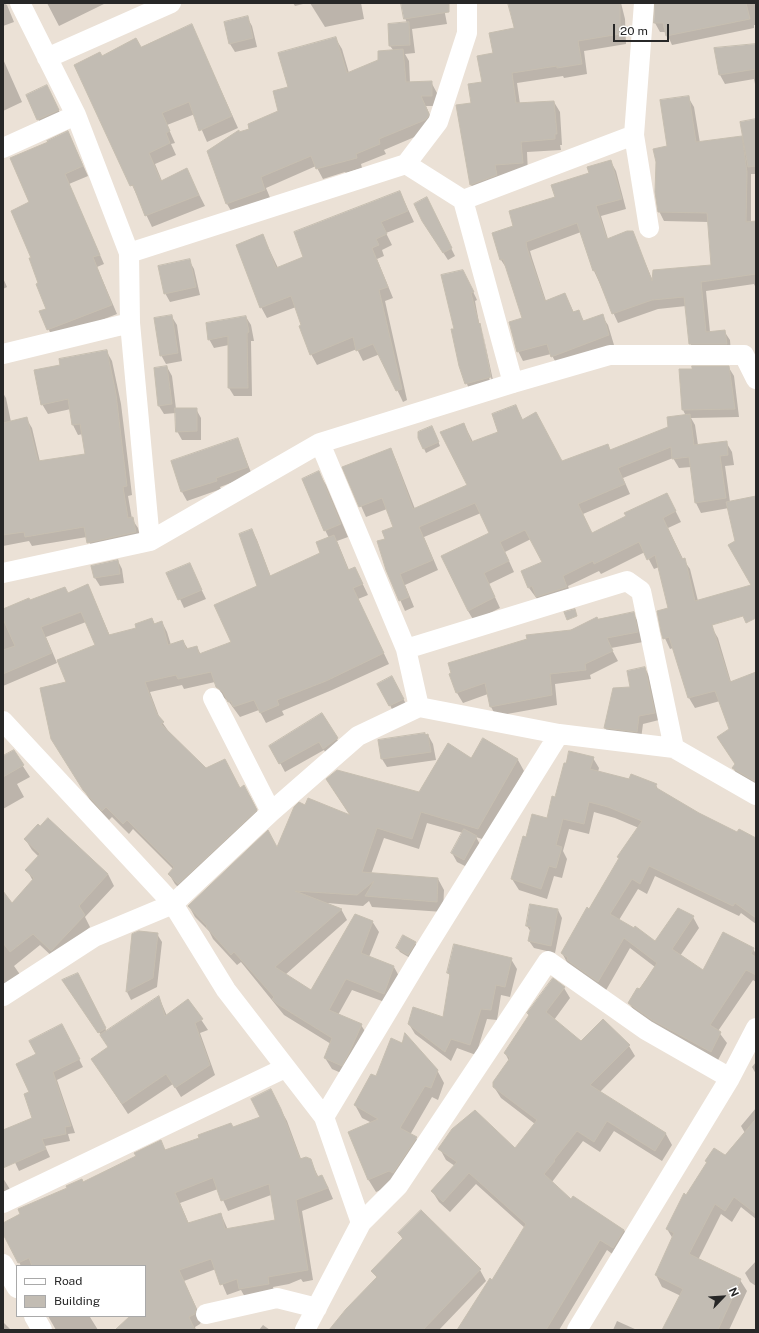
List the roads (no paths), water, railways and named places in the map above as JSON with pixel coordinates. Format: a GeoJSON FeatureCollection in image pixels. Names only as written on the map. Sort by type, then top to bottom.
{"type":"FeatureCollection","features":[{"type":"Feature","properties":{"kind":"street"},"geometry":{"type":"LineString","coordinates":[[20,3],[76,115],[129,253],[130,323],[150,541]]}},
{"type":"Feature","properties":{"kind":"street"},"geometry":{"type":"LineString","coordinates":[[47,58],[171,3]]}},
{"type":"Feature","properties":{"kind":"street"},"geometry":{"type":"LineString","coordinates":[[129,253],[406,164],[438,122],[467,33],[467,3]]}},
{"type":"Feature","properties":{"kind":"street"},"geometry":{"type":"LineString","coordinates":[[644,3],[634,135],[649,228]]}},
{"type":"Feature","properties":{"kind":"street"},"geometry":{"type":"LineString","coordinates":[[3,148],[76,115]]}},
{"type":"Feature","properties":{"kind":"street"},"geometry":{"type":"LineString","coordinates":[[464,200],[634,135]]}},
{"type":"Feature","properties":{"kind":"street"},"geometry":{"type":"LineString","coordinates":[[406,164],[464,200],[513,383]]}},
{"type":"Feature","properties":{"kind":"street"},"geometry":{"type":"LineString","coordinates":[[3,354],[130,323]]}},
{"type":"Feature","properties":{"kind":"street"},"geometry":{"type":"LineString","coordinates":[[3,573],[150,541],[320,443],[513,383],[610,355],[744,355],[756,379]]}},
{"type":"Feature","properties":{"kind":"street"},"geometry":{"type":"LineString","coordinates":[[320,443],[406,649],[419,707]]}},
{"type":"Feature","properties":{"kind":"street"},"geometry":{"type":"LineString","coordinates":[[406,649],[627,581],[642,591],[674,748]]}},
{"type":"Feature","properties":{"kind":"street"},"geometry":{"type":"LineString","coordinates":[[213,698],[271,812]]}},
{"type":"Feature","properties":{"kind":"street"},"geometry":{"type":"LineString","coordinates":[[3,996],[94,937],[173,904],[271,812],[358,736],[419,707],[559,734],[674,748],[756,795]]}},
{"type":"Feature","properties":{"kind":"street"},"geometry":{"type":"LineString","coordinates":[[3,721],[173,904],[226,990],[324,1118],[362,1223]]}},
{"type":"Feature","properties":{"kind":"street"},"geometry":{"type":"LineString","coordinates":[[324,1118],[422,954],[559,734]]}},
{"type":"Feature","properties":{"kind":"street"},"geometry":{"type":"LineString","coordinates":[[305,1330],[362,1223],[398,1186],[548,961],[646,1030],[730,1078]]}},
{"type":"Feature","properties":{"kind":"street"},"geometry":{"type":"LineString","coordinates":[[577,1330],[730,1078],[756,1028]]}},
{"type":"Feature","properties":{"kind":"street"},"geometry":{"type":"LineString","coordinates":[[3,1203],[285,1068]]}},
{"type":"Feature","properties":{"kind":"street"},"geometry":{"type":"LineString","coordinates":[[3,1264],[16,1286]]}},
{"type":"Feature","properties":{"kind":"street"},"geometry":{"type":"LineString","coordinates":[[206,1314],[277,1298],[317,1308]]}},
{"type":"Feature","properties":{"kind":"street"},"geometry":{"type":"LineString","coordinates":[[35,1317],[42,1330]]}}]}
